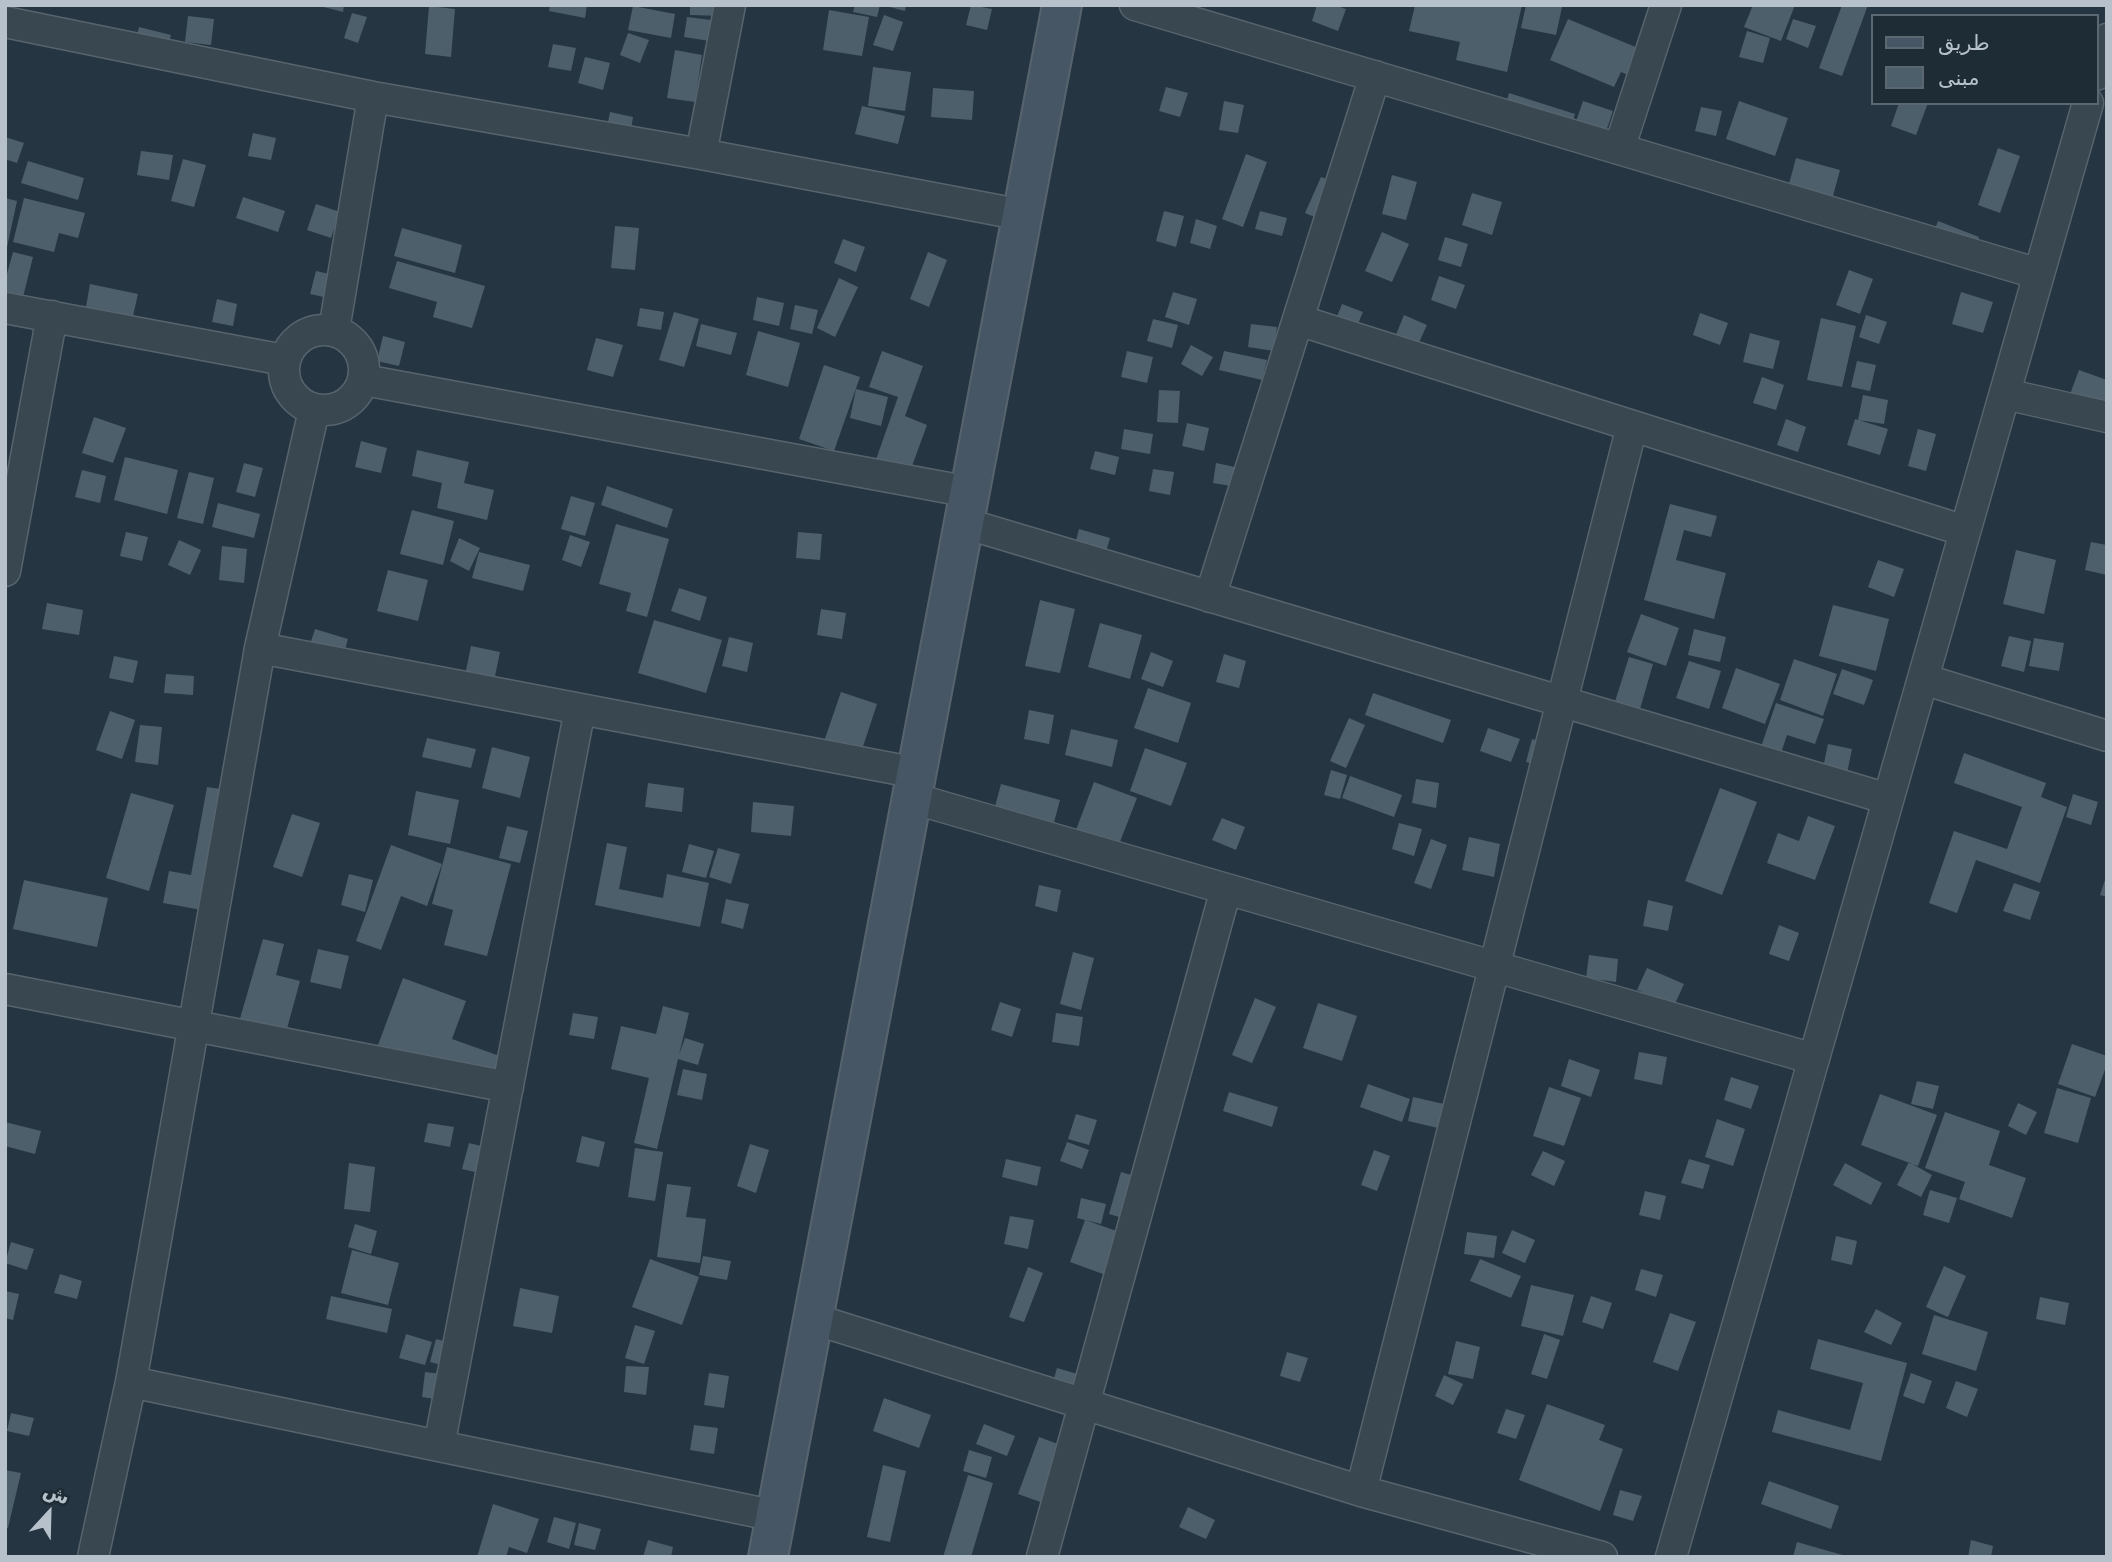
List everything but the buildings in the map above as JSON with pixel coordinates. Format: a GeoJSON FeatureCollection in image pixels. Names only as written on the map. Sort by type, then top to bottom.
{"type":"FeatureCollection","features":[{"type":"Feature","properties":{"kind":"street"},"geometry":{"type":"LineString","coordinates":[[701,154],[730,5]]}},
{"type":"Feature","properties":{"kind":"street"},"geometry":{"type":"LineString","coordinates":[[768,1557],[1062,5]]}},
{"type":"Feature","properties":{"kind":"street"},"geometry":{"type":"LineString","coordinates":[[1135,5],[2039,274]]}},
{"type":"Feature","properties":{"kind":"street"},"geometry":{"type":"LineString","coordinates":[[1619,149],[1666,5]]}},
{"type":"Feature","properties":{"kind":"street"},"geometry":{"type":"LineString","coordinates":[[5,22],[40,17],[373,97],[701,154],[1023,215]]}},
{"type":"Feature","properties":{"kind":"street"},"geometry":{"type":"LineString","coordinates":[[2098,68],[2107,39]]}},
{"type":"Feature","properties":{"kind":"street"},"geometry":{"type":"LineString","coordinates":[[1210,597],[1374,76]]}},
{"type":"Feature","properties":{"kind":"street"},"geometry":{"type":"LineString","coordinates":[[334,330],[373,97]]}},
{"type":"Feature","properties":{"kind":"street"},"geometry":{"type":"LineString","coordinates":[[1671,1557],[2087,105]]}},
{"type":"Feature","properties":{"kind":"street"},"geometry":{"type":"LineString","coordinates":[[5,308],[284,360]]}},
{"type":"Feature","properties":{"kind":"street"},"geometry":{"type":"LineString","coordinates":[[5,571],[52,316]]}},
{"type":"Feature","properties":{"kind":"street"},"geometry":{"type":"LineString","coordinates":[[1298,320],[1965,531]]}},
{"type":"Feature","properties":{"kind":"street"},"geometry":{"type":"LineString","coordinates":[[317,330],[334,330],[348,337],[359,349],[365,364],[364,380],[357,394],[345,405],[330,411],[314,410],[300,403],[289,391],[283,376],[284,360],[290,346],[302,335],[317,330]]}},
{"type":"Feature","properties":{"kind":"street"},"geometry":{"type":"LineString","coordinates":[[364,380],[967,508],[1210,597],[1888,799]]}},
{"type":"Feature","properties":{"kind":"street"},"geometry":{"type":"LineString","coordinates":[[2005,394],[2107,417]]}},
{"type":"Feature","properties":{"kind":"street"},"geometry":{"type":"LineString","coordinates":[[93,1557],[131,1382],[260,648],[314,410]]}},
{"type":"Feature","properties":{"kind":"street"},"geometry":{"type":"LineString","coordinates":[[1361,1491],[1632,426]]}},
{"type":"Feature","properties":{"kind":"street"},"geometry":{"type":"LineString","coordinates":[[260,648],[580,709],[914,785],[1226,889],[1814,1059]]}},
{"type":"Feature","properties":{"kind":"street"},"geometry":{"type":"LineString","coordinates":[[1923,679],[2107,736]]}},
{"type":"Feature","properties":{"kind":"street"},"geometry":{"type":"LineString","coordinates":[[439,1446],[580,709]]}},
{"type":"Feature","properties":{"kind":"street"},"geometry":{"type":"LineString","coordinates":[[1042,1557],[1226,889]]}},
{"type":"Feature","properties":{"kind":"street"},"geometry":{"type":"LineString","coordinates":[[5,989],[508,1087]]}},
{"type":"Feature","properties":{"kind":"street"},"geometry":{"type":"LineString","coordinates":[[814,1320],[1361,1491],[1602,1557]]}},
{"type":"Feature","properties":{"kind":"street"},"geometry":{"type":"LineString","coordinates":[[131,1382],[776,1516]]}}]}
